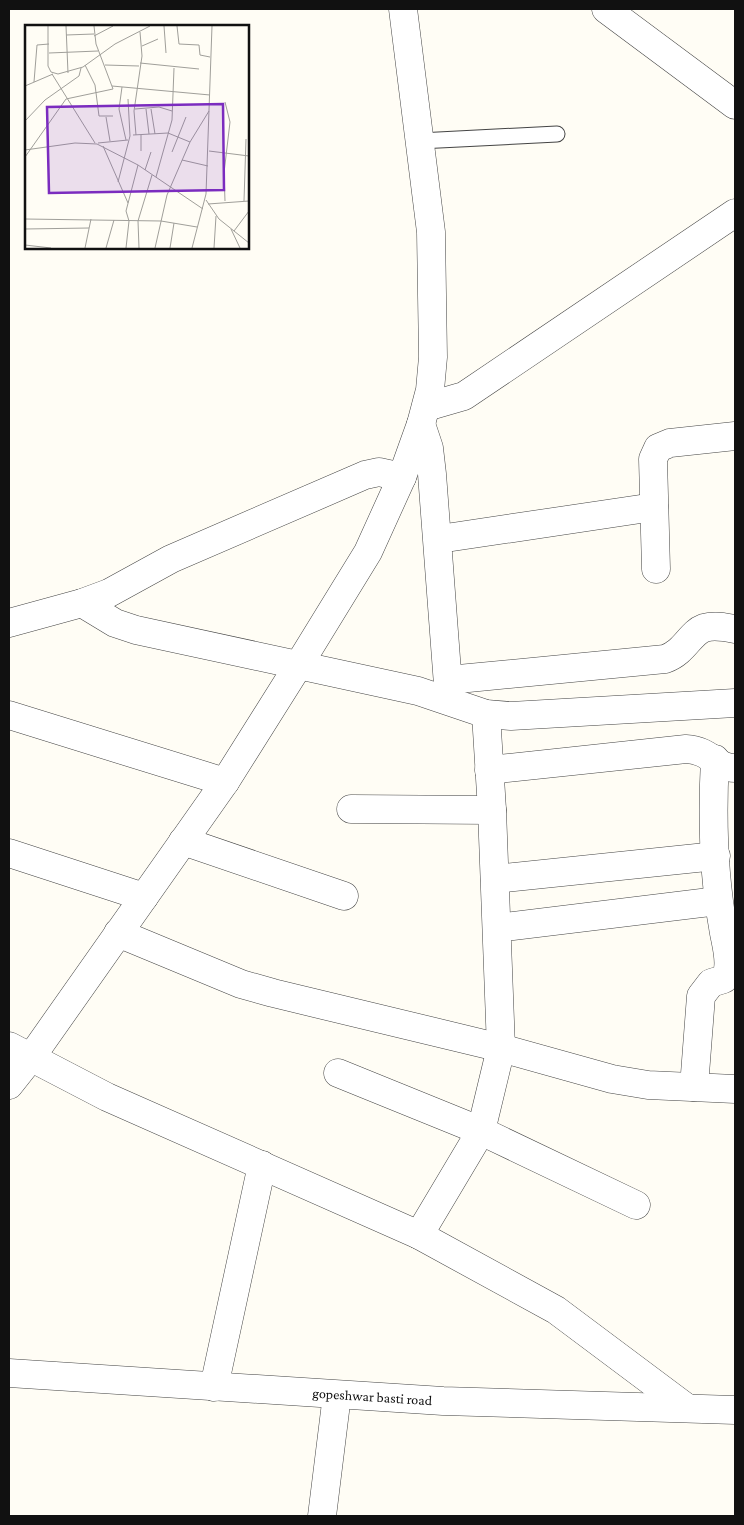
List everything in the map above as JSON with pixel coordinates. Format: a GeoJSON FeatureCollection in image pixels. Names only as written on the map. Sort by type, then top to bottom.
{"type":"FeatureCollection","features":[{"type":"Feature","properties":{"kind":"street"},"geometry":{"type":"LineString","coordinates":[[9,1085],[20,1051],[118,933],[225,782],[368,552],[402,477],[430,390],[433,357],[431,232],[403,9]]}},
{"type":"Feature","properties":{"kind":"street"},"geometry":{"type":"LineString","coordinates":[[606,9],[735,105]]}},
{"type":"Feature","properties":{"kind":"street"},"geometry":{"type":"LineString","coordinates":[[423,415],[464,396],[735,213]]}},
{"type":"Feature","properties":{"kind":"street"},"geometry":{"type":"LineString","coordinates":[[423,415],[430,457],[439,539],[449,690]]}},
{"type":"Feature","properties":{"kind":"street"},"geometry":{"type":"LineString","coordinates":[[656,569],[653,459],[658,448],[670,443],[735,436]]}},
{"type":"Feature","properties":{"kind":"street"},"geometry":{"type":"LineString","coordinates":[[9,623],[82,603],[110,593],[171,559],[366,475],[379,472],[402,477]]}},
{"type":"Feature","properties":{"kind":"street"},"geometry":{"type":"LineString","coordinates":[[439,539],[654,507]]}},
{"type":"Feature","properties":{"kind":"street"},"geometry":{"type":"LineString","coordinates":[[82,603],[115,623],[136,630],[418,692],[449,690],[665,659],[676,655],[703,628],[735,629]]}},
{"type":"Feature","properties":{"kind":"street"},"geometry":{"type":"LineString","coordinates":[[449,690],[486,714],[511,716],[735,703]]}},
{"type":"Feature","properties":{"kind":"street"},"geometry":{"type":"LineString","coordinates":[[419,1235],[480,1131],[488,1108],[501,1048],[492,810],[486,714]]}},
{"type":"Feature","properties":{"kind":"street"},"geometry":{"type":"LineString","coordinates":[[9,715],[225,782]]}},
{"type":"Feature","properties":{"kind":"street"},"geometry":{"type":"LineString","coordinates":[[489,770],[686,749],[698,749],[725,764],[713,798],[718,901],[729,967],[724,979],[711,983],[701,996],[694,1087]]}},
{"type":"Feature","properties":{"kind":"street"},"geometry":{"type":"LineString","coordinates":[[350,809],[492,810]]}},
{"type":"Feature","properties":{"kind":"street"},"geometry":{"type":"LineString","coordinates":[[183,841],[344,896]]}},
{"type":"Feature","properties":{"kind":"street"},"geometry":{"type":"LineString","coordinates":[[9,852],[144,897]]}},
{"type":"Feature","properties":{"kind":"street"},"geometry":{"type":"LineString","coordinates":[[495,879],[716,856]]}},
{"type":"Feature","properties":{"kind":"street"},"geometry":{"type":"LineString","coordinates":[[497,928],[718,901]]}},
{"type":"Feature","properties":{"kind":"street"},"geometry":{"type":"LineString","coordinates":[[118,933],[241,984],[501,1048],[612,1079],[648,1085],[735,1089]]}},
{"type":"Feature","properties":{"kind":"street"},"geometry":{"type":"LineString","coordinates":[[20,1051],[107,1097],[419,1235],[556,1310],[687,1408]]}},
{"type":"Feature","properties":{"kind":"street"},"geometry":{"type":"LineString","coordinates":[[338,1073],[480,1131],[636,1205]]}},
{"type":"Feature","properties":{"kind":"street"},"geometry":{"type":"LineString","coordinates":[[214,1387],[262,1165]]}},
{"type":"Feature","properties":{"kind":"street","name":"gopeshwar basti road"},"geometry":{"type":"LineString","coordinates":[[9,1374],[443,1402],[735,1410]]}},
{"type":"Feature","properties":{"kind":"street"},"geometry":{"type":"LineString","coordinates":[[322,1516],[337,1395]]}},
{"type":"Feature","properties":{"kind":"lane"},"geometry":{"type":"LineString","coordinates":[[419,141],[557,134]]}}]}
